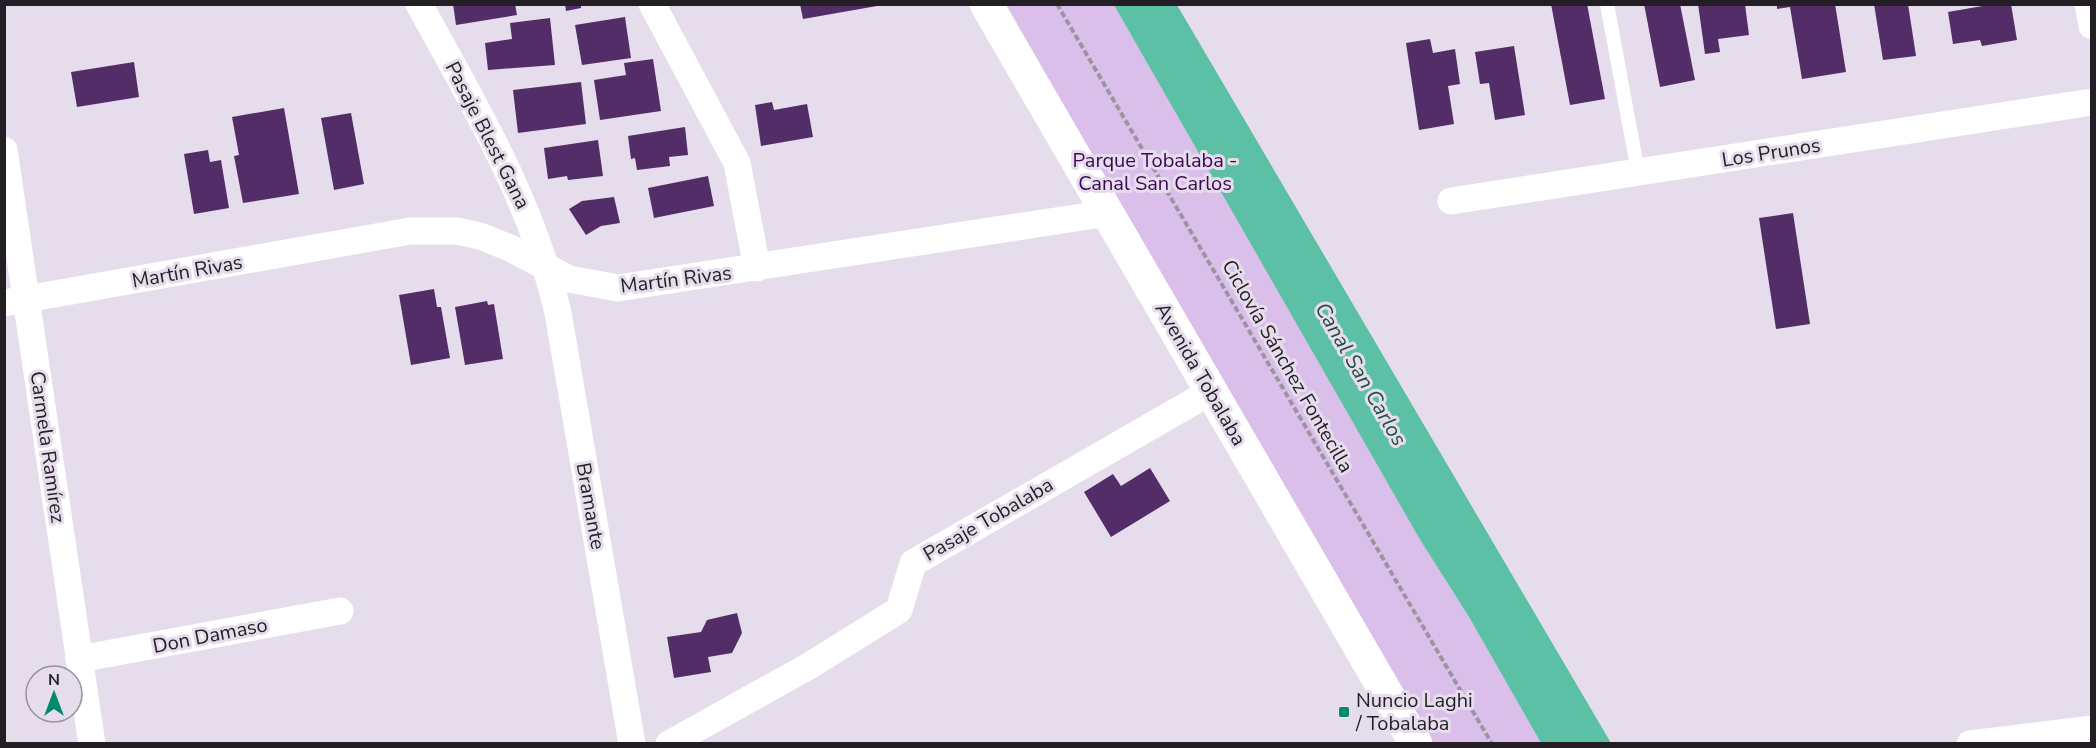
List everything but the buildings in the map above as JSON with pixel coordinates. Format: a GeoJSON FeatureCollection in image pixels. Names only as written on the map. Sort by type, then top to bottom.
{"type":"FeatureCollection","features":[{"type":"Feature","properties":{"kind":"main road","name":"Avenida Tobalaba"},"geometry":{"type":"LineString","coordinates":[[986,4],[1416,744]]}},
{"type":"Feature","properties":{"kind":"street","name":"Pasaje Blest Gana"},"geometry":{"type":"LineString","coordinates":[[419,4],[507,168],[530,216],[548,270]]}},
{"type":"Feature","properties":{"kind":"street"},"geometry":{"type":"LineString","coordinates":[[652,4],[731,149],[741,177],[758,268]]}},
{"type":"Feature","properties":{"kind":"street"},"geometry":{"type":"LineString","coordinates":[[2088,4],[2091,26]]}},
{"type":"Feature","properties":{"kind":"street","name":"Los Prunos"},"geometry":{"type":"LineString","coordinates":[[1451,201],[2091,102]]}},
{"type":"Feature","properties":{"kind":"street","name":"Carmela Ramírez"},"geometry":{"type":"LineString","coordinates":[[4,150],[16,301],[92,744]]}},
{"type":"Feature","properties":{"kind":"street","name":"Martín Rivas"},"geometry":{"type":"LineString","coordinates":[[16,301],[410,231],[434,230],[480,236],[510,248],[548,270],[591,285],[618,288],[1108,213]]}},
{"type":"Feature","properties":{"kind":"street","name":"Bramante"},"geometry":{"type":"LineString","coordinates":[[548,270],[560,324],[632,744]]}},
{"type":"Feature","properties":{"kind":"street","name":"Pasaje Tobalaba"},"geometry":{"type":"LineString","coordinates":[[669,744],[809,666],[899,610],[913,563],[1212,391]]}},
{"type":"Feature","properties":{"kind":"street","name":"Don Damaso"},"geometry":{"type":"LineString","coordinates":[[79,659],[340,611]]}},
{"type":"Feature","properties":{"kind":"street"},"geometry":{"type":"LineString","coordinates":[[1970,744],[2091,729]]}},
{"type":"Feature","properties":{"kind":"lane"},"geometry":{"type":"LineString","coordinates":[[1607,4],[1638,172]]}},
{"type":"Feature","properties":{"kind":"path","name":"Ciclovía Sánchez Fontecilla"},"geometry":{"type":"LineString","coordinates":[[1057,4],[1492,744]]}},
{"type":"Feature","properties":{"kind":"green space","name":"Parque Tobalaba - Canal San Carlos"},"geometry":{"type":"Polygon","coordinates":[[[1007,5],[1114,5],[1419,538],[1469,617],[1541,743],[1432,743],[1109,188],[1007,5]]]}},
{"type":"Feature","properties":{"kind":"water","name":"Canal San Carlos"},"geometry":{"type":"Polygon","coordinates":[[[1114,5],[1177,5],[1611,743],[1541,743],[1469,617],[1419,538],[1114,5]]]}},
{"type":"Feature","properties":{"kind":"place","name":"Nuncio Laghi / Tobalaba"},"geometry":{"type":"Point","coordinates":[1344,712]}}]}
